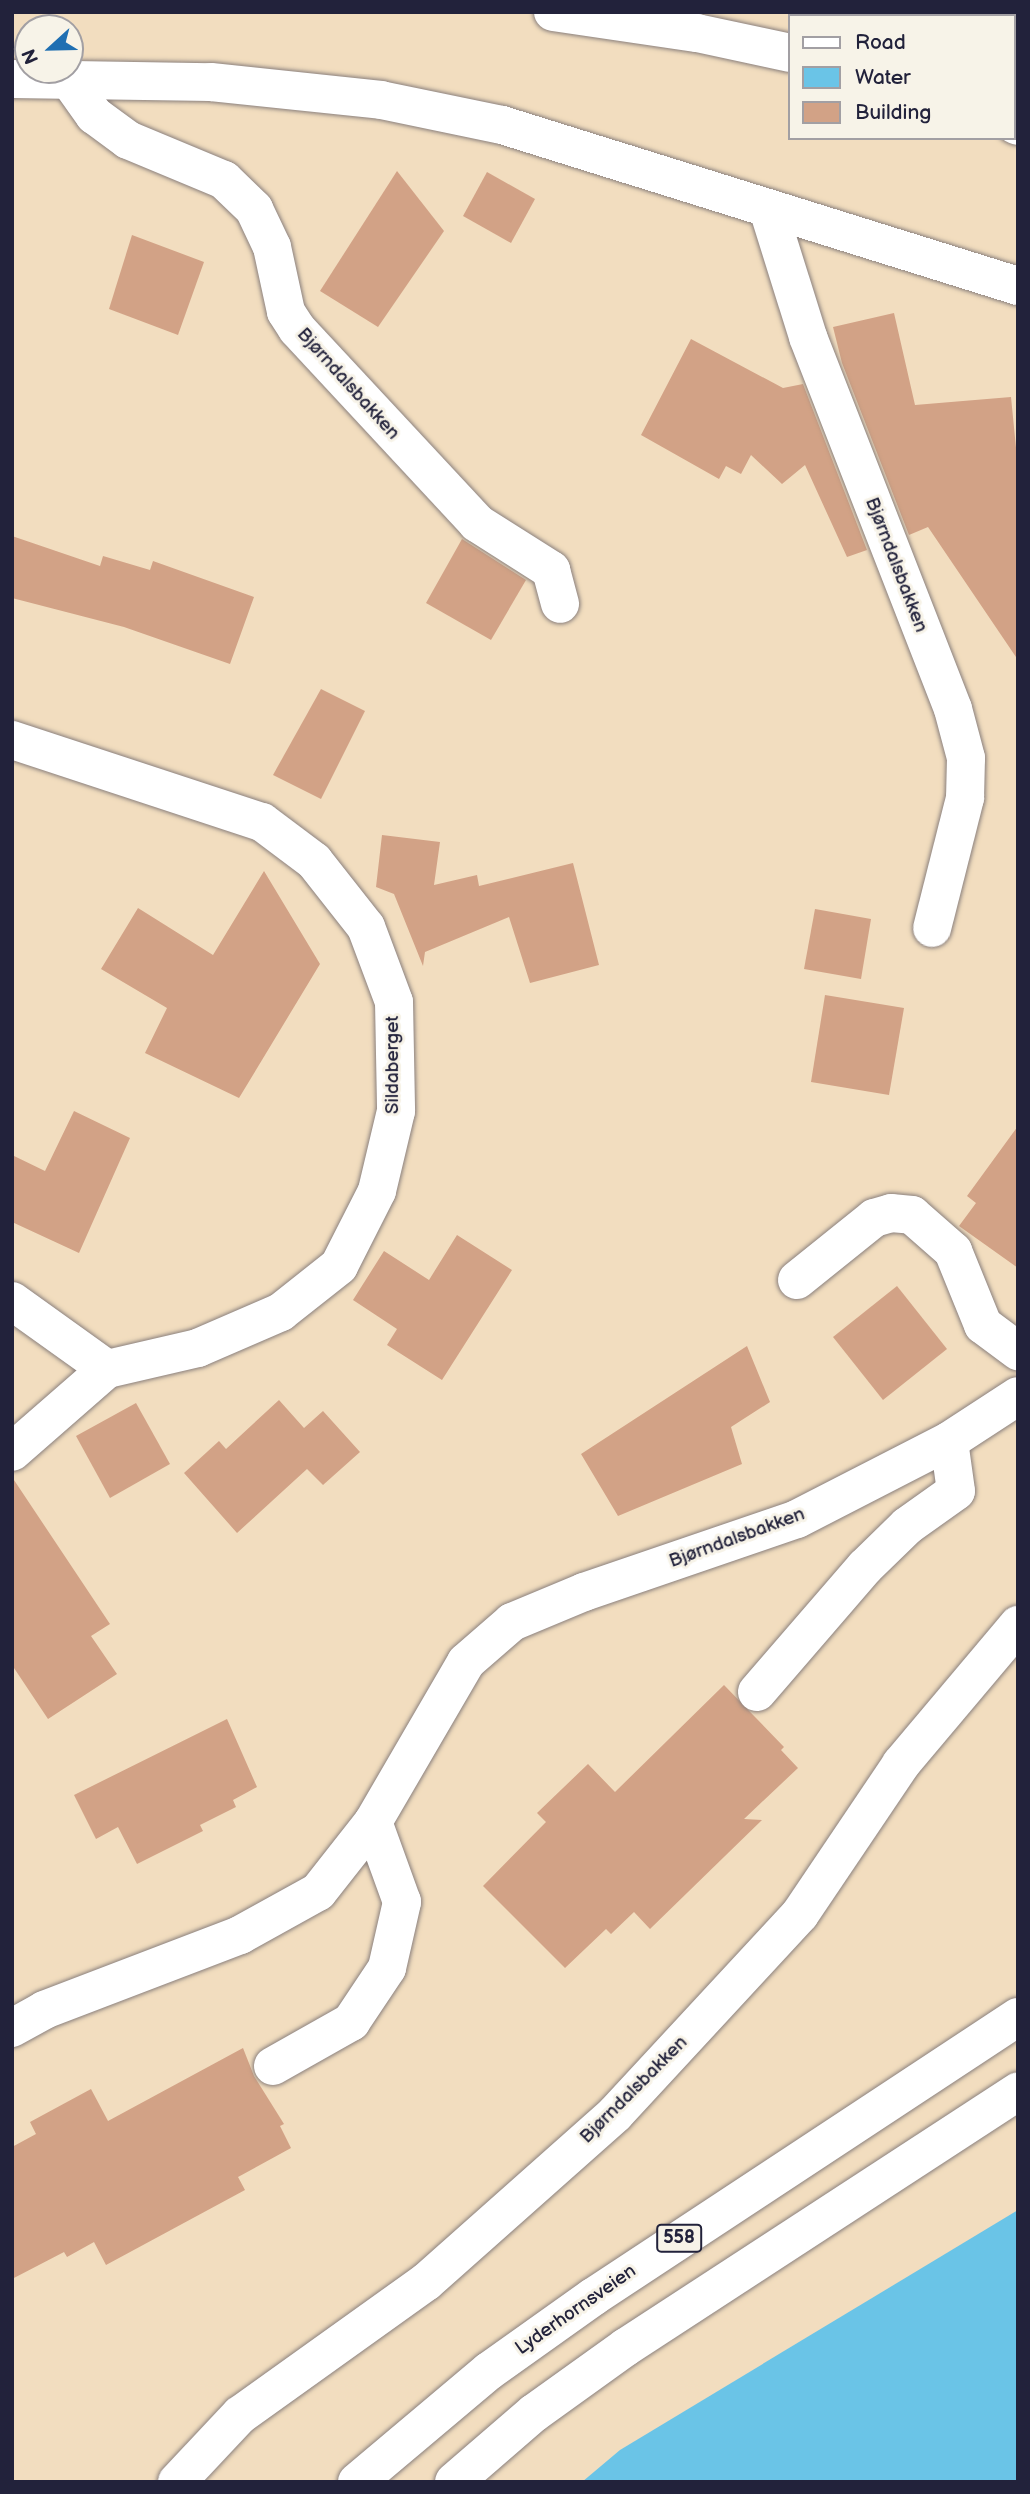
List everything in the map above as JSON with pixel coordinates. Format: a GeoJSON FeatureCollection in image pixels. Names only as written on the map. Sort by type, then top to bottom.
{"type":"FeatureCollection","features":[{"type":"Feature","properties":{"kind":"street"},"geometry":{"type":"LineString","coordinates":[[552,12],[684,31],[788,53]]}},
{"type":"Feature","properties":{"kind":"street"},"geometry":{"type":"LineString","coordinates":[[84,78],[211,82],[381,100],[502,125],[1018,286]]}},
{"type":"Feature","properties":{"kind":"street","name":"Bjørndalsbakken"},"geometry":{"type":"LineString","coordinates":[[72,84],[94,115],[128,140],[224,180],[254,209],[268,235],[286,312],[297,329],[477,523],[551,570],[560,604]]}},
{"type":"Feature","properties":{"kind":"street","name":"Bjørndalsbakken"},"geometry":{"type":"LineString","coordinates":[[768,209],[808,337],[953,709],[966,758],[965,798],[932,928]]}},
{"type":"Feature","properties":{"kind":"street","name":"Sildaberget"},"geometry":{"type":"LineString","coordinates":[[12,740],[262,822],[314,860],[366,927],[394,1002],[396,1111],[377,1191],[339,1266],[269,1318],[198,1348],[107,1369],[12,1452]]}},
{"type":"Feature","properties":{"kind":"street"},"geometry":{"type":"LineString","coordinates":[[797,1280],[874,1218],[912,1215],[953,1251],[983,1325],[1018,1351]]}},
{"type":"Feature","properties":{"kind":"street"},"geometry":{"type":"LineString","coordinates":[[12,1301],[107,1369]]}},
{"type":"Feature","properties":{"kind":"street","name":"Bjørndalsbakken"},"geometry":{"type":"LineString","coordinates":[[12,2028],[44,2010],[240,1935],[318,1892],[373,1822],[466,1662],[512,1622],[584,1592],[797,1519],[949,1441],[1018,1396]]}},
{"type":"Feature","properties":{"kind":"street"},"geometry":{"type":"LineString","coordinates":[[757,1692],[865,1567],[907,1526],[956,1491],[949,1441]]}},
{"type":"Feature","properties":{"kind":"street","name":"Bjørndalsbakken"},"geometry":{"type":"LineString","coordinates":[[177,2482],[240,2415],[426,2282],[615,2114],[800,1914],[901,1764],[1018,1625]]}},
{"type":"Feature","properties":{"kind":"street"},"geometry":{"type":"LineString","coordinates":[[273,2066],[351,2022],[387,1968],[402,1902],[373,1822]]}},
{"type":"Feature","properties":{"kind":"street","name":"Lyderhornsveien"},"geometry":{"type":"LineString","coordinates":[[357,2482],[489,2371],[593,2297],[1018,2017]]}},
{"type":"Feature","properties":{"kind":"street"},"geometry":{"type":"LineString","coordinates":[[454,2482],[534,2413],[626,2347],[1018,2091]]}},
{"type":"Feature","properties":{"kind":"water"},"geometry":{"type":"Polygon","coordinates":[[[1018,2210],[1018,2482],[582,2482],[620,2450],[1018,2210]]]}},
{"type":"Feature","properties":{"kind":"building"},"geometry":{"type":"Polygon","coordinates":[[[397,171],[444,231],[378,327],[320,291],[397,171]]]}},
{"type":"Feature","properties":{"kind":"building"},"geometry":{"type":"Polygon","coordinates":[[[487,172],[535,199],[511,243],[463,216],[487,172]]]}},
{"type":"Feature","properties":{"kind":"building"},"geometry":{"type":"Polygon","coordinates":[[[132,235],[204,262],[178,335],[109,309],[132,235]]]}},
{"type":"Feature","properties":{"kind":"building"},"geometry":{"type":"Polygon","coordinates":[[[894,313],[915,405],[1011,397],[1018,468],[1018,660],[928,527],[909,535],[842,363],[833,327],[894,313]]]}},
{"type":"Feature","properties":{"kind":"building"},"geometry":{"type":"Polygon","coordinates":[[[691,339],[783,388],[803,384],[867,550],[847,557],[805,465],[782,484],[751,455],[741,474],[726,466],[719,479],[641,435],[691,339]]]}},
{"type":"Feature","properties":{"kind":"building"},"geometry":{"type":"Polygon","coordinates":[[[12,536],[100,566],[103,556],[150,570],[153,561],[254,597],[230,664],[124,627],[12,598],[12,536]]]}},
{"type":"Feature","properties":{"kind":"building"},"geometry":{"type":"Polygon","coordinates":[[[462,539],[526,580],[491,640],[426,603],[462,539]]]}},
{"type":"Feature","properties":{"kind":"building"},"geometry":{"type":"Polygon","coordinates":[[[321,689],[365,711],[321,799],[273,775],[321,689]]]}},
{"type":"Feature","properties":{"kind":"building"},"geometry":{"type":"Polygon","coordinates":[[[382,835],[440,842],[434,885],[477,875],[479,886],[573,863],[599,965],[530,983],[509,917],[425,952],[423,966],[394,894],[376,887],[382,835]]]}},
{"type":"Feature","properties":{"kind":"building"},"geometry":{"type":"Polygon","coordinates":[[[264,871],[320,964],[239,1098],[145,1053],[167,1008],[101,969],[138,908],[213,955],[264,871]]]}},
{"type":"Feature","properties":{"kind":"building"},"geometry":{"type":"Polygon","coordinates":[[[815,909],[871,919],[861,979],[804,969],[815,909]]]}},
{"type":"Feature","properties":{"kind":"building"},"geometry":{"type":"Polygon","coordinates":[[[825,995],[904,1008],[889,1095],[811,1082],[825,995]]]}},
{"type":"Feature","properties":{"kind":"building"},"geometry":{"type":"Polygon","coordinates":[[[74,1111],[130,1138],[79,1253],[12,1222],[12,1155],[45,1171],[74,1111]]]}},
{"type":"Feature","properties":{"kind":"building"},"geometry":{"type":"Polygon","coordinates":[[[1018,1126],[1018,1268],[959,1226],[976,1203],[967,1196],[1018,1126]]]}},
{"type":"Feature","properties":{"kind":"building"},"geometry":{"type":"Polygon","coordinates":[[[457,1235],[512,1270],[442,1380],[387,1345],[397,1329],[353,1300],[384,1251],[429,1280],[457,1235]]]}},
{"type":"Feature","properties":{"kind":"building"},"geometry":{"type":"Polygon","coordinates":[[[897,1286],[947,1349],[883,1400],[833,1337],[897,1286]]]}},
{"type":"Feature","properties":{"kind":"building"},"geometry":{"type":"Polygon","coordinates":[[[747,1346],[770,1402],[731,1427],[742,1464],[618,1516],[581,1454],[747,1346]]]}},
{"type":"Feature","properties":{"kind":"building"},"geometry":{"type":"Polygon","coordinates":[[[279,1400],[304,1428],[323,1411],[360,1452],[323,1485],[307,1469],[237,1533],[184,1473],[219,1441],[226,1449],[279,1400]]]}},
{"type":"Feature","properties":{"kind":"building"},"geometry":{"type":"Polygon","coordinates":[[[136,1403],[170,1464],[110,1498],[76,1436],[136,1403]]]}},
{"type":"Feature","properties":{"kind":"building"},"geometry":{"type":"Polygon","coordinates":[[[12,1477],[110,1624],[91,1636],[117,1674],[48,1719],[12,1665],[12,1477]]]}},
{"type":"Feature","properties":{"kind":"building"},"geometry":{"type":"Polygon","coordinates":[[[724,1685],[784,1747],[781,1750],[798,1768],[744,1819],[762,1820],[650,1929],[634,1912],[611,1934],[606,1929],[565,1968],[483,1886],[546,1822],[537,1813],[588,1764],[615,1792],[724,1685]]]}},
{"type":"Feature","properties":{"kind":"building"},"geometry":{"type":"Polygon","coordinates":[[[227,1719],[257,1787],[233,1800],[236,1807],[200,1825],[203,1831],[137,1864],[118,1827],[96,1839],[74,1795],[227,1719]]]}},
{"type":"Feature","properties":{"kind":"building"},"geometry":{"type":"Polygon","coordinates":[[[243,2048],[254,2076],[284,2124],[280,2126],[291,2148],[238,2177],[245,2190],[106,2265],[94,2242],[67,2257],[64,2252],[12,2279],[12,2147],[36,2134],[30,2122],[91,2089],[108,2121],[243,2048]]]}}]}
